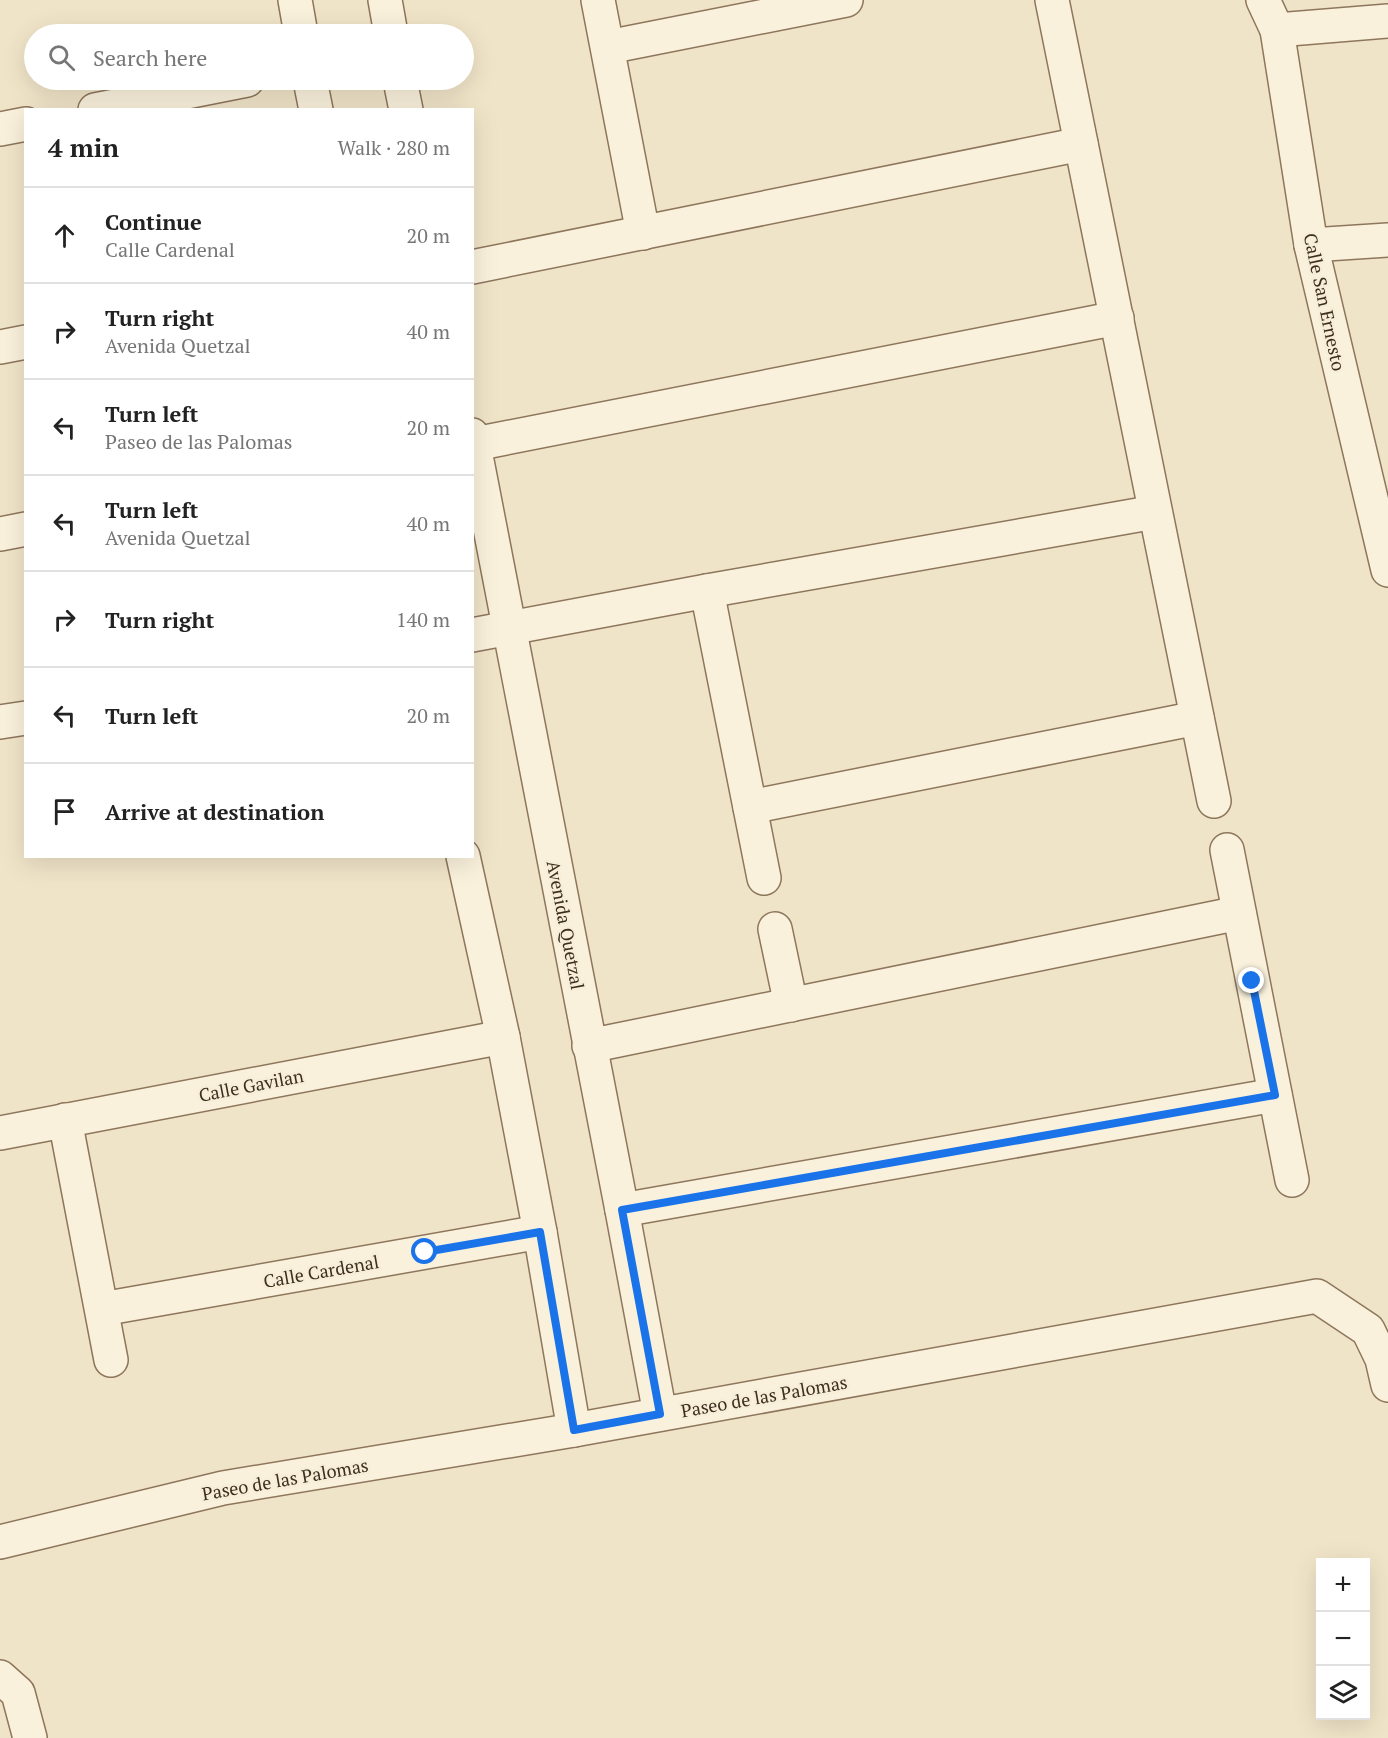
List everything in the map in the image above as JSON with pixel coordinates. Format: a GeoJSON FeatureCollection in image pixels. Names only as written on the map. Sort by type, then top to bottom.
{"type":"FeatureCollection","features":[{"type":"Feature","properties":{"kind":"street"},"geometry":{"type":"LineString","coordinates":[[295,0],[299,24]]}},
{"type":"Feature","properties":{"kind":"street"},"geometry":{"type":"LineString","coordinates":[[385,0],[389,24]]}},
{"type":"Feature","properties":{"kind":"street"},"geometry":{"type":"LineString","coordinates":[[598,0],[644,233]]}},
{"type":"Feature","properties":{"kind":"street"},"geometry":{"type":"LineString","coordinates":[[608,47],[846,0]]}},
{"type":"Feature","properties":{"kind":"street"},"geometry":{"type":"LineString","coordinates":[[1052,0],[1214,801]]}},
{"type":"Feature","properties":{"kind":"street","name":"Calle San Ernesto"},"geometry":{"type":"LineString","coordinates":[[1263,0],[1277,30],[1311,245],[1378,493],[1388,570]]}},
{"type":"Feature","properties":{"kind":"street"},"geometry":{"type":"LineString","coordinates":[[1277,30],[1388,21]]}},
{"type":"Feature","properties":{"kind":"street"},"geometry":{"type":"LineString","coordinates":[[105,108],[196,90]]}},
{"type":"Feature","properties":{"kind":"street"},"geometry":{"type":"LineString","coordinates":[[312,90],[315,108]]}},
{"type":"Feature","properties":{"kind":"street"},"geometry":{"type":"LineString","coordinates":[[402,90],[406,108]]}},
{"type":"Feature","properties":{"kind":"street"},"geometry":{"type":"LineString","coordinates":[[0,129],[24,124]]}},
{"type":"Feature","properties":{"kind":"street"},"geometry":{"type":"LineString","coordinates":[[474,267],[1082,144]]}},
{"type":"Feature","properties":{"kind":"street"},"geometry":{"type":"LineString","coordinates":[[1311,245],[1388,240]]}},
{"type":"Feature","properties":{"kind":"street"},"geometry":{"type":"LineString","coordinates":[[474,439],[1117,318]]}},
{"type":"Feature","properties":{"kind":"street"},"geometry":{"type":"LineString","coordinates":[[0,347],[24,342]]}},
{"type":"Feature","properties":{"kind":"street","name":"Avenida Quetzal"},"geometry":{"type":"LineString","coordinates":[[474,444],[660,1414]]}},
{"type":"Feature","properties":{"kind":"street"},"geometry":{"type":"LineString","coordinates":[[474,635],[1155,512]]}},
{"type":"Feature","properties":{"kind":"street"},"geometry":{"type":"LineString","coordinates":[[0,534],[24,529]]}},
{"type":"Feature","properties":{"kind":"street"},"geometry":{"type":"LineString","coordinates":[[707,591],[764,878]]}},
{"type":"Feature","properties":{"kind":"street"},"geometry":{"type":"LineString","coordinates":[[0,722],[24,718]]}},
{"type":"Feature","properties":{"kind":"street"},"geometry":{"type":"LineString","coordinates":[[750,807],[1197,718]]}},
{"type":"Feature","properties":{"kind":"street"},"geometry":{"type":"LineString","coordinates":[[1227,850],[1292,1180]]}},
{"type":"Feature","properties":{"kind":"street"},"geometry":{"type":"LineString","coordinates":[[463,858],[503,1037],[574,1430]]}},
{"type":"Feature","properties":{"kind":"street"},"geometry":{"type":"LineString","coordinates":[[589,1046],[1239,913]]}},
{"type":"Feature","properties":{"kind":"street"},"geometry":{"type":"LineString","coordinates":[[775,929],[790,1005]]}},
{"type":"Feature","properties":{"kind":"street","name":"Calle Gavilan"},"geometry":{"type":"LineString","coordinates":[[0,1133],[503,1037]]}},
{"type":"Feature","properties":{"kind":"street"},"geometry":{"type":"LineString","coordinates":[[622,1210],[1275,1095]]}},
{"type":"Feature","properties":{"kind":"street"},"geometry":{"type":"LineString","coordinates":[[65,1120],[111,1360]]}},
{"type":"Feature","properties":{"kind":"street","name":"Calle Cardenal"},"geometry":{"type":"LineString","coordinates":[[102,1309],[540,1232]]}},
{"type":"Feature","properties":{"kind":"street","name":"Paseo de las Palomas"},"geometry":{"type":"LineString","coordinates":[[8,1546],[223,1488],[574,1430],[1317,1296],[1368,1330],[1382,1359],[1388,1385]]}},
{"type":"Feature","properties":{"kind":"street"},"geometry":{"type":"LineString","coordinates":[[0,1677],[18,1693],[30,1738]]}},
{"type":"Feature","properties":{"kind":"route"},"geometry":{"type":"LineString","coordinates":[[425,1252],[540,1232],[574,1430],[660,1414],[622,1210],[1275,1095],[1252,981]]}}]}
